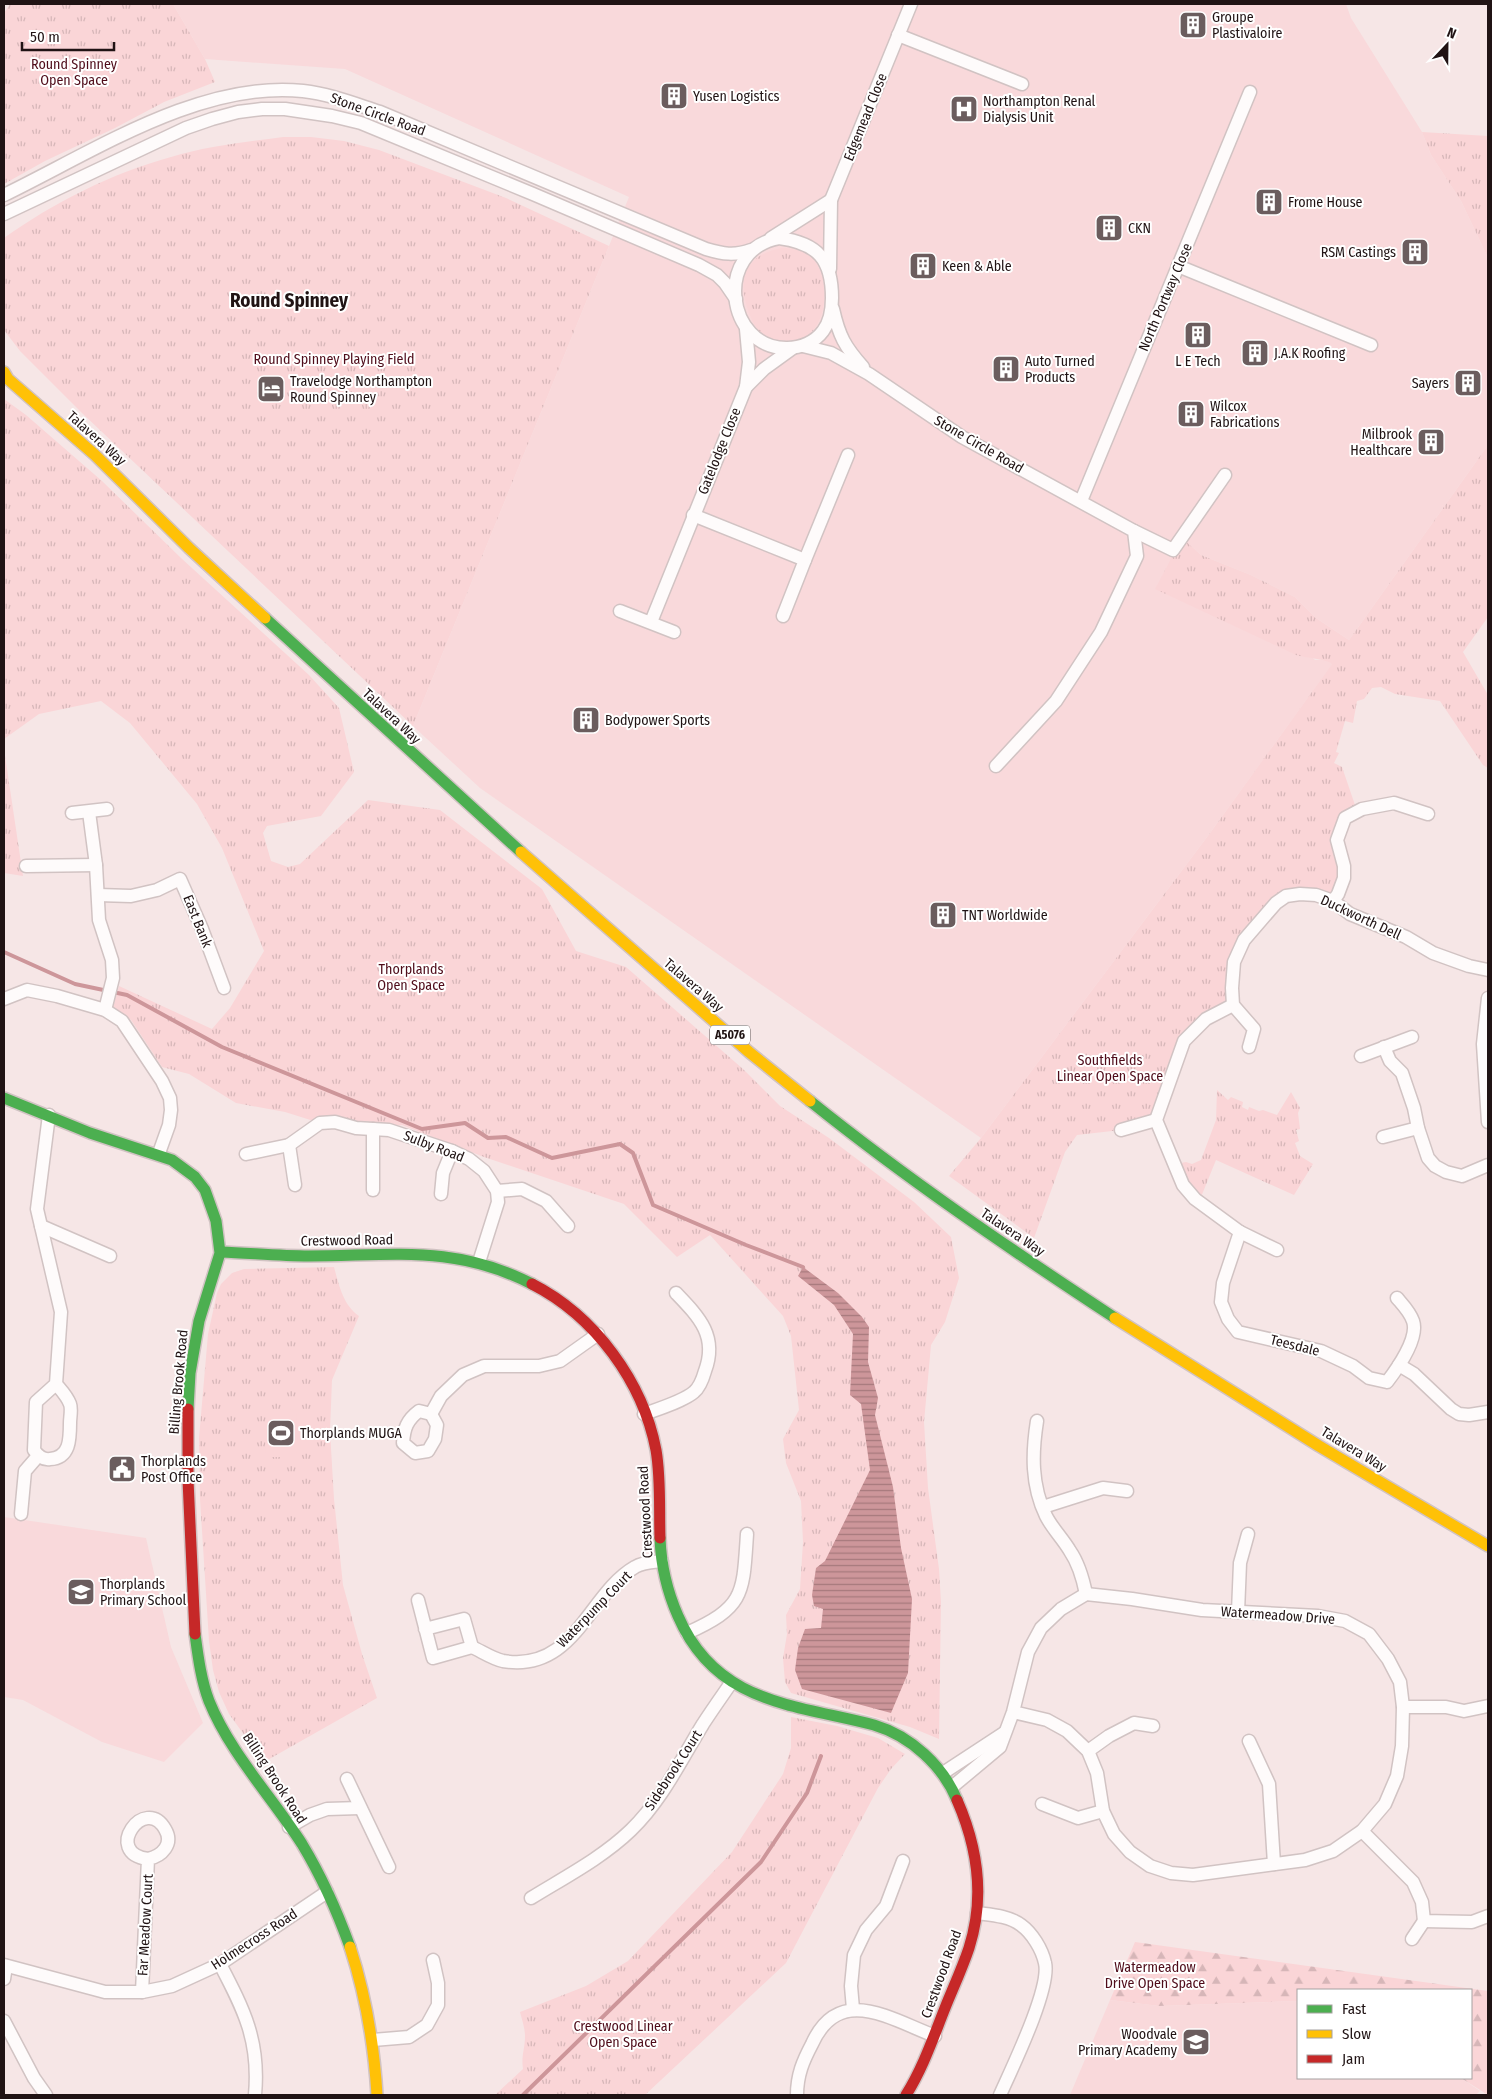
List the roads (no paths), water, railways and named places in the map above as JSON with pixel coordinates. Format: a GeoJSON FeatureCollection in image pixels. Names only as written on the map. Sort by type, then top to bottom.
{"type":"FeatureCollection","features":[{"type":"Feature","properties":{"kind":"street","name":"Edgemead Close"},"geometry":{"type":"LineString","coordinates":[[831,274],[831,200],[911,4]]}},
{"type":"Feature","properties":{"kind":"street"},"geometry":{"type":"LineString","coordinates":[[898,34],[1022,84]]}},
{"type":"Feature","properties":{"kind":"street","name":"Stone Circle Road"},"geometry":{"type":"LineString","coordinates":[[4,195],[133,131],[193,105],[237,93],[268,90],[304,91],[339,98],[380,112],[724,255],[751,250],[767,240]]}},
{"type":"Feature","properties":{"kind":"street","name":"North Portway Close"},"geometry":{"type":"LineString","coordinates":[[1081,501],[1250,92]]}},
{"type":"Feature","properties":{"kind":"street","name":"Stone Circle Road"},"geometry":{"type":"LineString","coordinates":[[4,214],[144,147],[212,118],[262,109],[306,111],[361,123],[661,248],[717,275],[736,299]]}},
{"type":"Feature","properties":{"kind":"street"},"geometry":{"type":"LineString","coordinates":[[767,240],[815,212],[831,200]]}},
{"type":"Feature","properties":{"kind":"street"},"geometry":{"type":"LineString","coordinates":[[767,240],[785,239],[804,244],[821,256],[831,274]]}},
{"type":"Feature","properties":{"kind":"street","name":"Stone Circle Road"},"geometry":{"type":"LineString","coordinates":[[751,250],[738,268],[735,288],[736,299],[746,329],[757,340],[764,344],[781,348],[798,347],[831,353],[869,374],[962,437],[1081,501],[1134,532],[1173,550],[1225,475]]}},
{"type":"Feature","properties":{"kind":"street"},"geometry":{"type":"LineString","coordinates":[[1178,266],[1370,345]]}},
{"type":"Feature","properties":{"kind":"street","name":"Stone Circle Road"},"geometry":{"type":"LineString","coordinates":[[831,274],[832,304],[840,337],[847,349],[869,374]]}},
{"type":"Feature","properties":{"kind":"street","name":"Stone Circle Road"},"geometry":{"type":"LineString","coordinates":[[798,347],[813,341],[825,329],[829,321],[832,304]]}},
{"type":"Feature","properties":{"kind":"street","name":"Gatelodge Close"},"geometry":{"type":"LineString","coordinates":[[651,622],[746,387],[749,362],[746,329]]}},
{"type":"Feature","properties":{"kind":"street","name":"Gatelodge Close"},"geometry":{"type":"LineString","coordinates":[[746,387],[764,369],[798,347]]}},
{"type":"Feature","properties":{"kind":"street","name":"Talavera Way"},"geometry":{"type":"LineString","coordinates":[[5,377],[95,454],[217,574],[474,811],[735,1040],[840,1125],[904,1174],[988,1234],[1120,1321],[1311,1441],[1488,1546]]}},
{"type":"Feature","properties":{"kind":"street"},"geometry":{"type":"LineString","coordinates":[[783,616],[848,455]]}},
{"type":"Feature","properties":{"kind":"street"},"geometry":{"type":"LineString","coordinates":[[693,515],[805,560]]}},
{"type":"Feature","properties":{"kind":"street"},"geometry":{"type":"LineString","coordinates":[[996,766],[1056,701],[1101,632],[1137,556],[1134,532]]}},
{"type":"Feature","properties":{"kind":"street"},"geometry":{"type":"LineString","coordinates":[[620,610],[674,632]]}},
{"type":"Feature","properties":{"kind":"street"},"geometry":{"type":"LineString","coordinates":[[1333,901],[1344,878],[1344,866],[1337,840],[1345,818],[1362,809],[1394,803],[1428,814]]}},
{"type":"Feature","properties":{"kind":"street"},"geometry":{"type":"LineString","coordinates":[[72,813],[107,809]]}},
{"type":"Feature","properties":{"kind":"street"},"geometry":{"type":"LineString","coordinates":[[89,812],[96,865],[100,920],[112,960],[113,978],[104,1010]]}},
{"type":"Feature","properties":{"kind":"street"},"geometry":{"type":"LineString","coordinates":[[26,866],[96,865]]}},
{"type":"Feature","properties":{"kind":"street","name":"East Bank"},"geometry":{"type":"LineString","coordinates":[[98,895],[131,896],[158,890],[180,879],[224,988]]}},
{"type":"Feature","properties":{"kind":"street","name":"Duckworth Dell"},"geometry":{"type":"LineString","coordinates":[[1234,1005],[1232,988],[1234,962],[1244,940],[1276,903],[1286,896],[1300,894],[1316,895],[1333,901],[1350,914],[1406,938],[1433,953],[1488,970]]}},
{"type":"Feature","properties":{"kind":"street"},"geometry":{"type":"LineString","coordinates":[[4,999],[27,990],[57,996],[104,1010],[122,1022],[135,1039],[170,1098],[169,1125],[159,1153]]}},
{"type":"Feature","properties":{"kind":"street"},"geometry":{"type":"LineString","coordinates":[[1488,998],[1483,1044],[1486,1067],[1488,1122]]}},
{"type":"Feature","properties":{"kind":"street"},"geometry":{"type":"LineString","coordinates":[[1249,1047],[1254,1029],[1234,1005],[1206,1020],[1184,1041],[1156,1120],[1183,1185],[1195,1199],[1240,1232],[1277,1250]]}},
{"type":"Feature","properties":{"kind":"street"},"geometry":{"type":"LineString","coordinates":[[1360,1056],[1412,1037]]}},
{"type":"Feature","properties":{"kind":"street"},"geometry":{"type":"LineString","coordinates":[[1384,1047],[1390,1062],[1402,1073],[1428,1158],[1435,1166],[1446,1172],[1462,1176],[1488,1166]]}},
{"type":"Feature","properties":{"kind":"street","name":"Billing Brook Road"},"geometry":{"type":"LineString","coordinates":[[4,1098],[104,1139],[159,1153],[179,1163],[200,1182],[206,1192],[217,1228],[221,1252],[198,1321],[190,1382],[187,1454],[196,1639],[202,1678],[213,1708],[273,1804],[313,1863],[342,1926],[363,1984],[373,2040],[377,2095]]}},
{"type":"Feature","properties":{"kind":"street"},"geometry":{"type":"LineString","coordinates":[[49,1115],[37,1209],[61,1312],[56,1384],[36,1402],[34,1450],[38,1456],[47,1460],[64,1454],[68,1448],[70,1437],[70,1405],[65,1394],[56,1384]]}},
{"type":"Feature","properties":{"kind":"street"},"geometry":{"type":"LineString","coordinates":[[1121,1130],[1156,1120]]}},
{"type":"Feature","properties":{"kind":"street","name":"Sulby Road"},"geometry":{"type":"LineString","coordinates":[[246,1154],[289,1144],[320,1123],[336,1122],[356,1128],[389,1130],[452,1151],[469,1159],[484,1171],[497,1191]]}},
{"type":"Feature","properties":{"kind":"street"},"geometry":{"type":"LineString","coordinates":[[1383,1137],[1418,1128]]}},
{"type":"Feature","properties":{"kind":"street"},"geometry":{"type":"LineString","coordinates":[[373,1129],[373,1190]]}},
{"type":"Feature","properties":{"kind":"street"},"geometry":{"type":"LineString","coordinates":[[289,1144],[296,1185]]}},
{"type":"Feature","properties":{"kind":"street"},"geometry":{"type":"LineString","coordinates":[[441,1194],[443,1173],[452,1151]]}},
{"type":"Feature","properties":{"kind":"street"},"geometry":{"type":"LineString","coordinates":[[479,1262],[498,1202],[497,1191],[522,1189],[546,1201],[568,1226]]}},
{"type":"Feature","properties":{"kind":"street"},"geometry":{"type":"LineString","coordinates":[[41,1226],[110,1256]]}},
{"type":"Feature","properties":{"kind":"street","name":"Teesdale"},"geometry":{"type":"LineString","coordinates":[[1240,1232],[1223,1283],[1221,1302],[1228,1319],[1238,1332],[1321,1351],[1353,1366],[1370,1378],[1387,1382],[1399,1365],[1411,1340],[1414,1323],[1397,1298]]}},
{"type":"Feature","properties":{"kind":"street","name":"Crestwood Road"},"geometry":{"type":"LineString","coordinates":[[221,1252],[305,1256],[410,1254],[446,1256],[479,1262],[535,1284],[579,1316],[598,1334],[626,1374],[644,1414],[657,1457],[662,1561],[676,1611],[687,1633],[704,1658],[731,1683],[781,1702],[888,1730],[919,1750],[943,1773],[952,1787],[968,1831],[978,1871],[977,1912],[970,1944],[935,2036],[916,2081],[906,2095]]}},
{"type":"Feature","properties":{"kind":"street"},"geometry":{"type":"LineString","coordinates":[[644,1414],[694,1392],[703,1379],[710,1358],[708,1336],[698,1316],[676,1293]]}},
{"type":"Feature","properties":{"kind":"street"},"geometry":{"type":"LineString","coordinates":[[431,1414],[441,1396],[463,1375],[484,1366],[539,1366],[560,1361],[598,1334]]}},
{"type":"Feature","properties":{"kind":"street"},"geometry":{"type":"LineString","coordinates":[[1399,1365],[1414,1374],[1451,1409],[1459,1414],[1469,1415],[1488,1412]]}},
{"type":"Feature","properties":{"kind":"street"},"geometry":{"type":"LineString","coordinates":[[952,1787],[1000,1747],[1013,1712],[1025,1664],[1034,1640],[1047,1621],[1061,1609],[1086,1594],[1081,1572],[1075,1559],[1049,1521],[1034,1480],[1032,1450],[1037,1421]]}},
{"type":"Feature","properties":{"kind":"street"},"geometry":{"type":"LineString","coordinates":[[21,1514],[25,1470],[38,1456]]}},
{"type":"Feature","properties":{"kind":"street"},"geometry":{"type":"LineString","coordinates":[[1043,1507],[1102,1488],[1127,1491]]}},
{"type":"Feature","properties":{"kind":"street"},"geometry":{"type":"LineString","coordinates":[[687,1633],[720,1616],[733,1604],[744,1580],[747,1534]]}},
{"type":"Feature","properties":{"kind":"street"},"geometry":{"type":"LineString","coordinates":[[1238,1612],[1240,1564],[1248,1534]]}},
{"type":"Feature","properties":{"kind":"street","name":"Waterpump Court"},"geometry":{"type":"LineString","coordinates":[[472,1647],[502,1661],[521,1662],[547,1655],[580,1628],[618,1580],[635,1567],[644,1563],[662,1561]]}},
{"type":"Feature","properties":{"kind":"street","name":"Watermeadow Drive"},"geometry":{"type":"LineString","coordinates":[[1013,1712],[1047,1720],[1067,1731],[1088,1751],[1097,1773],[1103,1811],[1114,1834],[1130,1852],[1150,1866],[1171,1873],[1193,1875],[1305,1860],[1333,1851],[1362,1831],[1385,1804],[1397,1776],[1402,1746],[1403,1707],[1400,1682],[1388,1659],[1369,1634],[1345,1620],[1318,1616],[1202,1610],[1086,1594]]}},
{"type":"Feature","properties":{"kind":"street"},"geometry":{"type":"LineString","coordinates":[[418,1600],[425,1629],[433,1658],[472,1647],[464,1619],[425,1629]]}},
{"type":"Feature","properties":{"kind":"street","name":"Sidebrook Court"},"geometry":{"type":"LineString","coordinates":[[531,1898],[604,1853],[631,1830],[673,1776],[704,1723],[731,1683]]}},
{"type":"Feature","properties":{"kind":"street"},"geometry":{"type":"LineString","coordinates":[[1403,1707],[1446,1707],[1464,1711],[1488,1706]]}},
{"type":"Feature","properties":{"kind":"street"},"geometry":{"type":"LineString","coordinates":[[1088,1751],[1109,1736],[1134,1723],[1154,1726]]}},
{"type":"Feature","properties":{"kind":"street"},"geometry":{"type":"LineString","coordinates":[[943,1773],[1004,1733]]}},
{"type":"Feature","properties":{"kind":"street"},"geometry":{"type":"LineString","coordinates":[[1249,1741],[1269,1784],[1274,1864]]}},
{"type":"Feature","properties":{"kind":"street"},"geometry":{"type":"LineString","coordinates":[[346,1779],[389,1867]]}},
{"type":"Feature","properties":{"kind":"street"},"geometry":{"type":"LineString","coordinates":[[1042,1804],[1078,1818],[1103,1811]]}},
{"type":"Feature","properties":{"kind":"street"},"geometry":{"type":"LineString","coordinates":[[289,1827],[310,1815],[327,1809],[360,1808]]}},
{"type":"Feature","properties":{"kind":"street"},"geometry":{"type":"LineString","coordinates":[[1362,1831],[1413,1882],[1422,1902],[1424,1921],[1412,1939]]}},
{"type":"Feature","properties":{"kind":"street","name":"Far Meadow Court"},"geometry":{"type":"LineString","coordinates":[[142,1992],[148,1859]]}},
{"type":"Feature","properties":{"kind":"street"},"geometry":{"type":"LineString","coordinates":[[852,2009],[851,1986],[854,1955],[866,1930],[886,1906],[903,1861]]}},
{"type":"Feature","properties":{"kind":"street","name":"Holmecross Road"},"geometry":{"type":"LineString","coordinates":[[4,1970],[105,1992],[142,1992],[172,1986],[220,1964],[327,1892]]}},
{"type":"Feature","properties":{"kind":"street"},"geometry":{"type":"LineString","coordinates":[[977,1912],[1004,1917],[1020,1924],[1034,1938],[1046,1963],[1044,1991],[1000,2095]]}},
{"type":"Feature","properties":{"kind":"street"},"geometry":{"type":"LineString","coordinates":[[1424,1921],[1472,1922],[1488,1916]]}},
{"type":"Feature","properties":{"kind":"street"},"geometry":{"type":"LineString","coordinates":[[373,2040],[409,2037],[427,2025],[438,2005],[438,1983],[433,1960]]}},
{"type":"Feature","properties":{"kind":"street"},"geometry":{"type":"LineString","coordinates":[[220,1964],[240,2003],[254,2045],[255,2095]]}},
{"type":"Feature","properties":{"kind":"street"},"geometry":{"type":"LineString","coordinates":[[797,2095],[800,2070],[817,2032],[824,2023],[839,2012],[852,2009],[869,2011],[935,2036]]}},
{"type":"Feature","properties":{"kind":"street"},"geometry":{"type":"LineString","coordinates":[[4,2021],[46,2095]]}},
{"type":"Feature","properties":{"kind":"waterway"},"geometry":{"type":"LineString","coordinates":[[4,952],[75,984],[127,995],[222,1047],[422,1129],[465,1123],[488,1138],[506,1137],[552,1158],[620,1144],[633,1153],[653,1205],[803,1267]]}},
{"type":"Feature","properties":{"kind":"waterway"},"geometry":{"type":"LineString","coordinates":[[523,2095],[761,1862],[807,1793],[821,1756]]}},
{"type":"Feature","properties":{"kind":"place","name":"Groupe Plastivaloire"},"geometry":{"type":"Point","coordinates":[1193,25]}},
{"type":"Feature","properties":{"kind":"place","name":"Yusen Logistics"},"geometry":{"type":"Point","coordinates":[674,96]}},
{"type":"Feature","properties":{"kind":"place","name":"Northampton Renal Dialysis Unit"},"geometry":{"type":"Point","coordinates":[964,109]}},
{"type":"Feature","properties":{"kind":"place","name":"Frome House"},"geometry":{"type":"Point","coordinates":[1269,202]}},
{"type":"Feature","properties":{"kind":"place","name":"CKN"},"geometry":{"type":"Point","coordinates":[1109,228]}},
{"type":"Feature","properties":{"kind":"place","name":"RSM Castings"},"geometry":{"type":"Point","coordinates":[1415,252]}},
{"type":"Feature","properties":{"kind":"place","name":"Keen & Able"},"geometry":{"type":"Point","coordinates":[923,266]}},
{"type":"Feature","properties":{"kind":"place","name":"L E Tech"},"geometry":{"type":"Point","coordinates":[1198,335]}},
{"type":"Feature","properties":{"kind":"place","name":"J.A.K Roofing"},"geometry":{"type":"Point","coordinates":[1255,353]}},
{"type":"Feature","properties":{"kind":"place","name":"Auto Turned Products"},"geometry":{"type":"Point","coordinates":[1006,369]}},
{"type":"Feature","properties":{"kind":"place","name":"Sayers"},"geometry":{"type":"Point","coordinates":[1468,383]}},
{"type":"Feature","properties":{"kind":"place","name":"Travelodge Northampton Round Spinney"},"geometry":{"type":"Point","coordinates":[271,389]}},
{"type":"Feature","properties":{"kind":"place","name":"Wilcox Fabrications"},"geometry":{"type":"Point","coordinates":[1191,414]}},
{"type":"Feature","properties":{"kind":"place","name":"Milbrook Healthcare"},"geometry":{"type":"Point","coordinates":[1431,442]}},
{"type":"Feature","properties":{"kind":"place","name":"Bodypower Sports"},"geometry":{"type":"Point","coordinates":[586,720]}},
{"type":"Feature","properties":{"kind":"place","name":"TNT Worldwide"},"geometry":{"type":"Point","coordinates":[943,915]}},
{"type":"Feature","properties":{"kind":"place","name":"Thorplands MUGA"},"geometry":{"type":"Point","coordinates":[281,1433]}},
{"type":"Feature","properties":{"kind":"place","name":"Thorplands Post Office"},"geometry":{"type":"Point","coordinates":[122,1469]}},
{"type":"Feature","properties":{"kind":"place","name":"Thorplands Primary School"},"geometry":{"type":"Point","coordinates":[81,1592]}},
{"type":"Feature","properties":{"kind":"place","name":"Woodvale Primary Academy"},"geometry":{"type":"Point","coordinates":[1196,2042]}},
{"type":"Feature","properties":{"kind":"district","name":"Round Spinney"},"geometry":{"type":"Point","coordinates":[289,300]}},
{"type":"Feature","properties":{"kind":"park label","name":"Round Spinney Open Space"},"geometry":{"type":"Point","coordinates":[74,72]}},
{"type":"Feature","properties":{"kind":"park label","name":"Round Spinney Playing Field"},"geometry":{"type":"Point","coordinates":[334,359]}},
{"type":"Feature","properties":{"kind":"park label","name":"Thorplands Open Space"},"geometry":{"type":"Point","coordinates":[411,978]}},
{"type":"Feature","properties":{"kind":"park label","name":"Southfields Linear Open Space"},"geometry":{"type":"Point","coordinates":[1110,1068]}},
{"type":"Feature","properties":{"kind":"park label","name":"Watermeadow Drive Open Space"},"geometry":{"type":"Point","coordinates":[1155,1975]}},
{"type":"Feature","properties":{"kind":"park label","name":"Crestwood Linear Open Space"},"geometry":{"type":"Point","coordinates":[623,2034]}}]}
